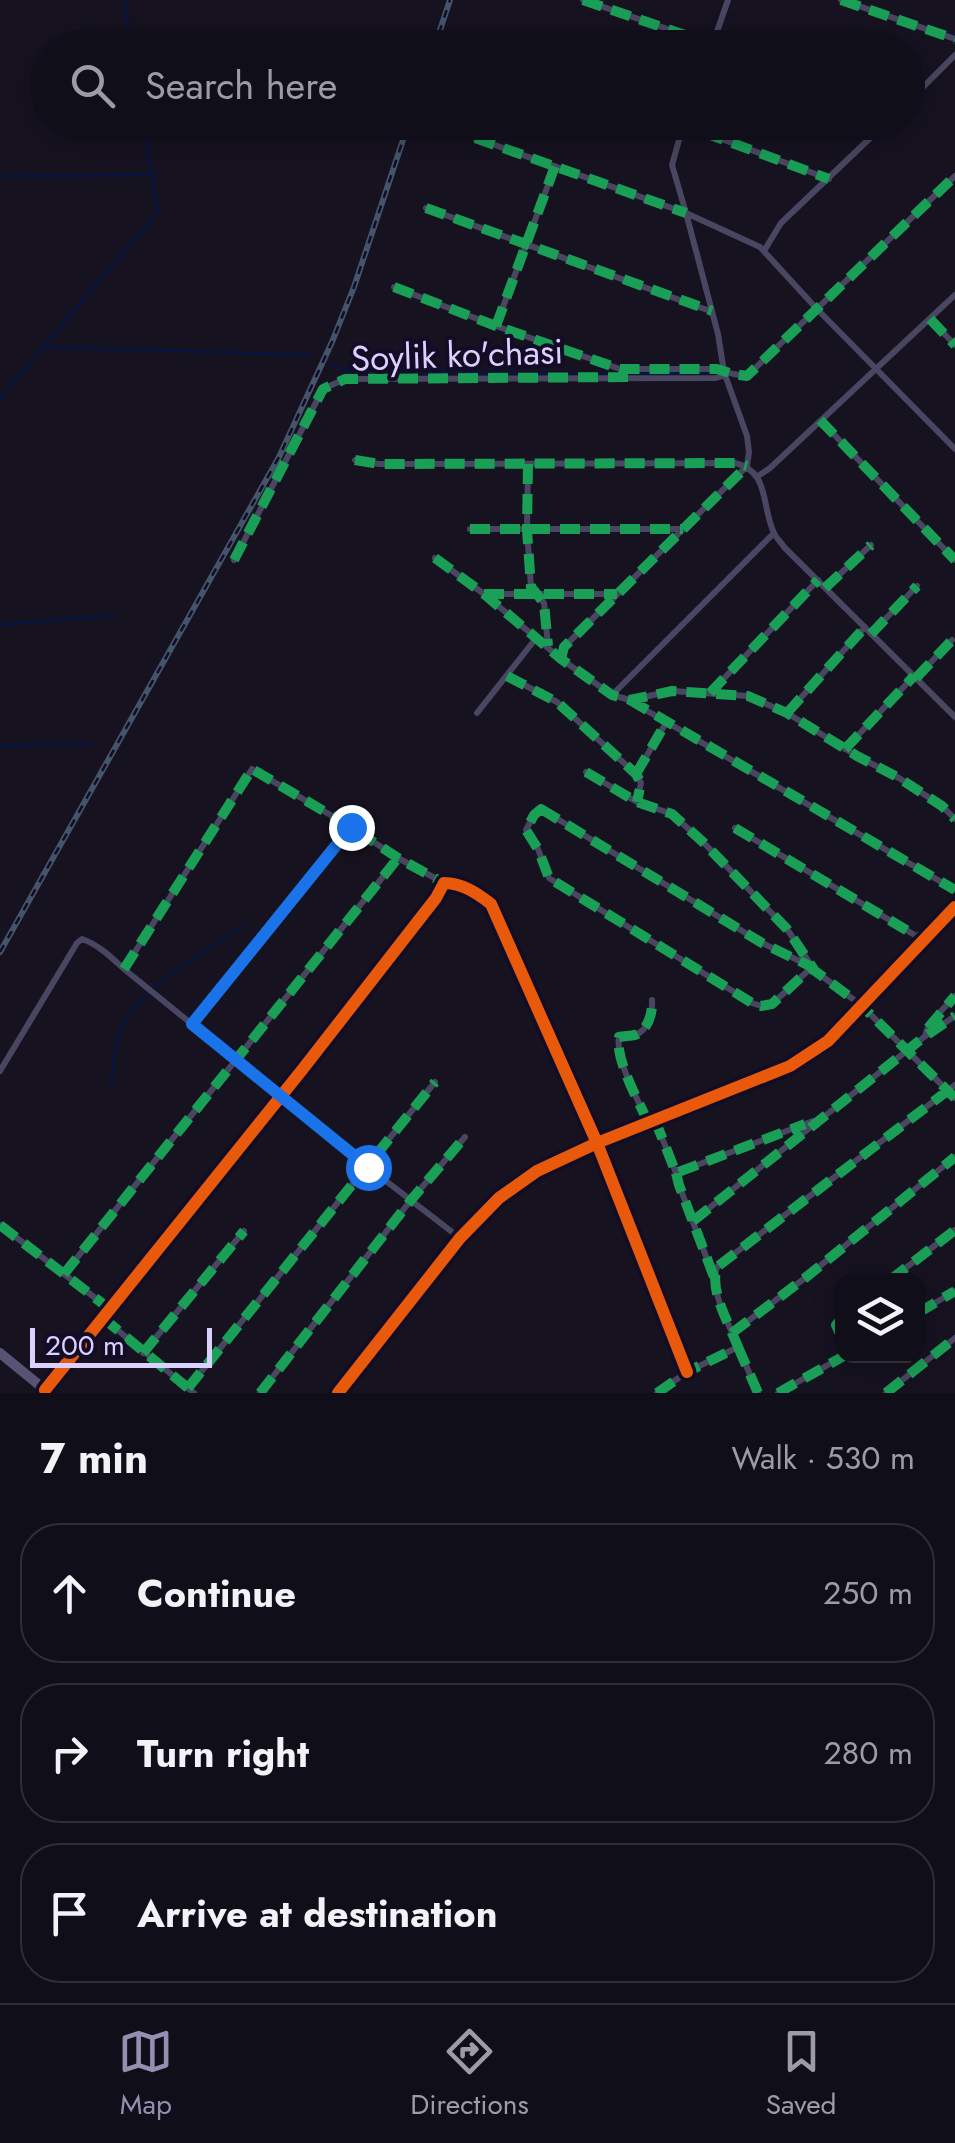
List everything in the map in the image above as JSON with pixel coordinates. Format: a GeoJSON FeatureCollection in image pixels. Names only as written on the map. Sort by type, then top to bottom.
{"type":"FeatureCollection","features":[{"type":"Feature","properties":{"kind":"main road"},"geometry":{"type":"LineString","coordinates":[[0,1354],[47,1391]]}},
{"type":"Feature","properties":{"kind":"street"},"geometry":{"type":"LineString","coordinates":[[584,0],[667,30]]}},
{"type":"Feature","properties":{"kind":"street"},"geometry":{"type":"LineString","coordinates":[[718,30],[728,0]]}},
{"type":"Feature","properties":{"kind":"street"},"geometry":{"type":"LineString","coordinates":[[840,0],[955,40]]}},
{"type":"Feature","properties":{"kind":"street"},"geometry":{"type":"LineString","coordinates":[[925,85],[955,55]]}},
{"type":"Feature","properties":{"kind":"street"},"geometry":{"type":"LineString","coordinates":[[482,140],[686,214],[760,247],[955,449]]}},
{"type":"Feature","properties":{"kind":"street"},"geometry":{"type":"LineString","coordinates":[[561,659],[564,646],[747,466],[747,436],[725,373],[672,165],[677,140]]}},
{"type":"Feature","properties":{"kind":"street"},"geometry":{"type":"LineString","coordinates":[[726,140],[829,179]]}},
{"type":"Feature","properties":{"kind":"street"},"geometry":{"type":"LineString","coordinates":[[764,252],[781,223],[868,140]]}},
{"type":"Feature","properties":{"kind":"street"},"geometry":{"type":"LineString","coordinates":[[496,326],[555,166]]}},
{"type":"Feature","properties":{"kind":"street"},"geometry":{"type":"LineString","coordinates":[[725,373],[747,376],[955,176]]}},
{"type":"Feature","properties":{"kind":"street"},"geometry":{"type":"LineString","coordinates":[[426,208],[712,311]]}},
{"type":"Feature","properties":{"kind":"street"},"geometry":{"type":"LineString","coordinates":[[394,288],[620,373]]}},
{"type":"Feature","properties":{"kind":"street"},"geometry":{"type":"LineString","coordinates":[[758,476],[955,295]]}},
{"type":"Feature","properties":{"kind":"street"},"geometry":{"type":"LineString","coordinates":[[930,319],[955,345]]}},
{"type":"Feature","properties":{"kind":"street","name":"Soylik ko'chasi"},"geometry":{"type":"LineString","coordinates":[[234,560],[323,389],[345,379],[717,369],[725,373]]}},
{"type":"Feature","properties":{"kind":"street"},"geometry":{"type":"LineString","coordinates":[[820,420],[955,560]]}},
{"type":"Feature","properties":{"kind":"street"},"geometry":{"type":"LineString","coordinates":[[355,460],[380,464],[747,466],[758,476],[774,533],[784,546],[955,717]]}},
{"type":"Feature","properties":{"kind":"street"},"geometry":{"type":"LineString","coordinates":[[528,464],[526,530],[531,587],[544,603],[548,646]]}},
{"type":"Feature","properties":{"kind":"street"},"geometry":{"type":"LineString","coordinates":[[470,528],[683,529]]}},
{"type":"Feature","properties":{"kind":"street"},"geometry":{"type":"LineString","coordinates":[[612,696],[774,533]]}},
{"type":"Feature","properties":{"kind":"street"},"geometry":{"type":"LineString","coordinates":[[825,588],[871,545]]}},
{"type":"Feature","properties":{"kind":"street"},"geometry":{"type":"LineString","coordinates":[[435,558],[612,696],[630,700],[955,890]]}},
{"type":"Feature","properties":{"kind":"street"},"geometry":{"type":"LineString","coordinates":[[710,692],[818,580]]}},
{"type":"Feature","properties":{"kind":"street"},"geometry":{"type":"LineString","coordinates":[[787,713],[917,586]]}},
{"type":"Feature","properties":{"kind":"street"},"geometry":{"type":"LineString","coordinates":[[484,594],[617,594]]}},
{"type":"Feature","properties":{"kind":"street"},"geometry":{"type":"LineString","coordinates":[[477,713],[537,637]]}},
{"type":"Feature","properties":{"kind":"street"},"geometry":{"type":"LineString","coordinates":[[844,749],[952,640]]}},
{"type":"Feature","properties":{"kind":"street"},"geometry":{"type":"LineString","coordinates":[[507,676],[557,702],[636,774],[641,783],[637,802]]}},
{"type":"Feature","properties":{"kind":"street"},"geometry":{"type":"LineString","coordinates":[[630,700],[672,691],[748,696],[787,713],[926,795],[955,819]]}},
{"type":"Feature","properties":{"kind":"street"},"geometry":{"type":"LineString","coordinates":[[636,774],[667,722]]}},
{"type":"Feature","properties":{"kind":"street"},"geometry":{"type":"LineString","coordinates":[[124,970],[252,769],[444,884],[472,891],[491,904],[597,1143],[686,1372]]}},
{"type":"Feature","properties":{"kind":"street"},"geometry":{"type":"LineString","coordinates":[[586,772],[637,802],[672,814],[787,929],[815,972],[861,1005],[952,1088],[955,1098]]}},
{"type":"Feature","properties":{"kind":"street"},"geometry":{"type":"LineString","coordinates":[[542,810],[548,812],[762,944],[812,967],[772,1004],[761,1006],[752,1002],[549,878],[527,835],[529,822],[542,810]]}},
{"type":"Feature","properties":{"kind":"street"},"geometry":{"type":"LineString","coordinates":[[192,1024],[351,827]]}},
{"type":"Feature","properties":{"kind":"street"},"geometry":{"type":"LineString","coordinates":[[735,828],[923,940]]}},
{"type":"Feature","properties":{"kind":"street"},"geometry":{"type":"LineString","coordinates":[[64,1274],[398,858]]}},
{"type":"Feature","properties":{"kind":"street"},"geometry":{"type":"LineString","coordinates":[[47,1391],[444,884]]}},
{"type":"Feature","properties":{"kind":"street"},"geometry":{"type":"LineString","coordinates":[[338,1393],[460,1238],[499,1198],[537,1172],[597,1143],[790,1066],[828,1041],[955,907]]}},
{"type":"Feature","properties":{"kind":"street"},"geometry":{"type":"LineString","coordinates":[[0,1072],[77,943],[82,939],[96,944],[460,1238]]}},
{"type":"Feature","properties":{"kind":"street"},"geometry":{"type":"LineString","coordinates":[[924,1037],[930,1024],[955,996]]}},
{"type":"Feature","properties":{"kind":"street"},"geometry":{"type":"LineString","coordinates":[[652,1000],[650,1017],[641,1031],[617,1039],[624,1067],[676,1173],[732,1333],[758,1393]]}},
{"type":"Feature","properties":{"kind":"street"},"geometry":{"type":"LineString","coordinates":[[694,1221],[955,1016]]}},
{"type":"Feature","properties":{"kind":"street"},"geometry":{"type":"LineString","coordinates":[[104,1318],[191,1391],[435,1082]]}},
{"type":"Feature","properties":{"kind":"street"},"geometry":{"type":"LineString","coordinates":[[714,1276],[717,1267],[952,1088]]}},
{"type":"Feature","properties":{"kind":"street"},"geometry":{"type":"LineString","coordinates":[[676,1173],[819,1120]]}},
{"type":"Feature","properties":{"kind":"street"},"geometry":{"type":"LineString","coordinates":[[260,1393],[465,1136]]}},
{"type":"Feature","properties":{"kind":"street"},"geometry":{"type":"LineString","coordinates":[[732,1333],[955,1158]]}},
{"type":"Feature","properties":{"kind":"street"},"geometry":{"type":"LineString","coordinates":[[0,1224],[111,1310]]}},
{"type":"Feature","properties":{"kind":"street"},"geometry":{"type":"LineString","coordinates":[[899,1273],[955,1230]]}},
{"type":"Feature","properties":{"kind":"street"},"geometry":{"type":"LineString","coordinates":[[143,1352],[244,1231]]}},
{"type":"Feature","properties":{"kind":"street"},"geometry":{"type":"LineString","coordinates":[[925,1309],[955,1291]]}},
{"type":"Feature","properties":{"kind":"street"},"geometry":{"type":"LineString","coordinates":[[886,1393],[955,1338]]}},
{"type":"Feature","properties":{"kind":"street"},"geometry":{"type":"LineString","coordinates":[[656,1393],[686,1372],[738,1346]]}},
{"type":"Feature","properties":{"kind":"street"},"geometry":{"type":"LineString","coordinates":[[778,1393],[835,1361]]}},
{"type":"Feature","properties":{"kind":"waterway"},"geometry":{"type":"LineString","coordinates":[[124,0],[128,30]]}},
{"type":"Feature","properties":{"kind":"waterway"},"geometry":{"type":"LineString","coordinates":[[0,399],[158,211],[146,140]]}},
{"type":"Feature","properties":{"kind":"waterway"},"geometry":{"type":"LineString","coordinates":[[0,176],[148,175]]}},
{"type":"Feature","properties":{"kind":"waterway"},"geometry":{"type":"LineString","coordinates":[[45,347],[310,355]]}},
{"type":"Feature","properties":{"kind":"waterway"},"geometry":{"type":"LineString","coordinates":[[331,365],[352,373],[715,373]]}},
{"type":"Feature","properties":{"kind":"waterway"},"geometry":{"type":"LineString","coordinates":[[0,625],[115,615]]}},
{"type":"Feature","properties":{"kind":"waterway"},"geometry":{"type":"LineString","coordinates":[[0,746],[92,743]]}},
{"type":"Feature","properties":{"kind":"waterway"},"geometry":{"type":"LineString","coordinates":[[112,1083],[119,1035],[134,1008],[161,981],[242,926]]}},
{"type":"Feature","properties":{"kind":"railway"},"geometry":{"type":"LineString","coordinates":[[440,30],[450,0]]}},
{"type":"Feature","properties":{"kind":"railway"},"geometry":{"type":"LineString","coordinates":[[0,952],[279,457],[354,287],[403,140]]}},
{"type":"Feature","properties":{"kind":"marked path"},"geometry":{"type":"LineString","coordinates":[[583,0],[670,30]]}},
{"type":"Feature","properties":{"kind":"marked path"},"geometry":{"type":"LineString","coordinates":[[841,0],[955,39]]}},
{"type":"Feature","properties":{"kind":"marked path"},"geometry":{"type":"LineString","coordinates":[[481,140],[686,213]]}},
{"type":"Feature","properties":{"kind":"marked path"},"geometry":{"type":"LineString","coordinates":[[724,140],[829,179]]}},
{"type":"Feature","properties":{"kind":"marked path"},"geometry":{"type":"LineString","coordinates":[[496,326],[555,166]]}},
{"type":"Feature","properties":{"kind":"marked path"},"geometry":{"type":"LineString","coordinates":[[394,287],[620,369],[717,369],[747,376],[955,176]]}},
{"type":"Feature","properties":{"kind":"marked path"},"geometry":{"type":"LineString","coordinates":[[426,208],[712,311]]}},
{"type":"Feature","properties":{"kind":"marked path"},"geometry":{"type":"LineString","coordinates":[[930,319],[955,345]]}},
{"type":"Feature","properties":{"kind":"marked path"},"geometry":{"type":"LineString","coordinates":[[234,560],[323,389],[345,379],[628,377]]}},
{"type":"Feature","properties":{"kind":"marked path"},"geometry":{"type":"LineString","coordinates":[[820,420],[955,560]]}},
{"type":"Feature","properties":{"kind":"marked path"},"geometry":{"type":"LineString","coordinates":[[355,460],[379,464],[747,466]]}},
{"type":"Feature","properties":{"kind":"marked path"},"geometry":{"type":"LineString","coordinates":[[528,464],[531,587],[544,603],[548,646]]}},
{"type":"Feature","properties":{"kind":"marked path"},"geometry":{"type":"LineString","coordinates":[[561,659],[564,647],[747,466]]}},
{"type":"Feature","properties":{"kind":"marked path"},"geometry":{"type":"LineString","coordinates":[[470,529],[683,529]]}},
{"type":"Feature","properties":{"kind":"marked path"},"geometry":{"type":"LineString","coordinates":[[825,588],[871,545]]}},
{"type":"Feature","properties":{"kind":"marked path"},"geometry":{"type":"LineString","coordinates":[[435,558],[612,695],[630,700],[672,691],[748,696],[787,713],[899,778],[955,819]]}},
{"type":"Feature","properties":{"kind":"marked path"},"geometry":{"type":"LineString","coordinates":[[710,693],[818,580]]}},
{"type":"Feature","properties":{"kind":"marked path"},"geometry":{"type":"LineString","coordinates":[[871,634],[917,586]]}},
{"type":"Feature","properties":{"kind":"marked path"},"geometry":{"type":"LineString","coordinates":[[484,594],[617,594]]}},
{"type":"Feature","properties":{"kind":"marked path"},"geometry":{"type":"LineString","coordinates":[[787,713],[865,627]]}},
{"type":"Feature","properties":{"kind":"marked path"},"geometry":{"type":"LineString","coordinates":[[916,678],[952,640]]}},
{"type":"Feature","properties":{"kind":"marked path"},"geometry":{"type":"LineString","coordinates":[[507,676],[557,702],[636,774],[641,783],[637,802]]}},
{"type":"Feature","properties":{"kind":"marked path"},"geometry":{"type":"LineString","coordinates":[[845,749],[914,676]]}},
{"type":"Feature","properties":{"kind":"marked path"},"geometry":{"type":"LineString","coordinates":[[630,700],[955,890]]}},
{"type":"Feature","properties":{"kind":"marked path"},"geometry":{"type":"LineString","coordinates":[[636,774],[667,721]]}},
{"type":"Feature","properties":{"kind":"marked path"},"geometry":{"type":"LineString","coordinates":[[124,969],[252,769],[444,883]]}},
{"type":"Feature","properties":{"kind":"marked path"},"geometry":{"type":"LineString","coordinates":[[586,772],[637,802],[672,814],[787,929],[815,971],[861,1005],[955,1098]]}},
{"type":"Feature","properties":{"kind":"marked path"},"geometry":{"type":"LineString","coordinates":[[541,809],[762,943],[812,967],[772,1004],[752,1003],[549,878],[526,830],[541,809]]}},
{"type":"Feature","properties":{"kind":"marked path"},"geometry":{"type":"LineString","coordinates":[[193,1024],[351,827]]}},
{"type":"Feature","properties":{"kind":"marked path"},"geometry":{"type":"LineString","coordinates":[[735,828],[923,940]]}},
{"type":"Feature","properties":{"kind":"marked path"},"geometry":{"type":"LineString","coordinates":[[64,1274],[398,858]]}},
{"type":"Feature","properties":{"kind":"marked path"},"geometry":{"type":"LineString","coordinates":[[928,1028],[955,996]]}},
{"type":"Feature","properties":{"kind":"marked path"},"geometry":{"type":"LineString","coordinates":[[648,1122],[628,1080],[619,1037],[640,1033],[650,1015],[652,1000]]}},
{"type":"Feature","properties":{"kind":"marked path"},"geometry":{"type":"LineString","coordinates":[[693,1221],[955,1016]]}},
{"type":"Feature","properties":{"kind":"marked path"},"geometry":{"type":"LineString","coordinates":[[188,1388],[435,1082]]}},
{"type":"Feature","properties":{"kind":"marked path"},"geometry":{"type":"LineString","coordinates":[[657,1393],[687,1372],[738,1347],[718,1297],[717,1267],[955,1085]]}},
{"type":"Feature","properties":{"kind":"marked path"},"geometry":{"type":"LineString","coordinates":[[655,1120],[676,1173],[805,1124]]}},
{"type":"Feature","properties":{"kind":"marked path"},"geometry":{"type":"LineString","coordinates":[[260,1393],[465,1137]]}},
{"type":"Feature","properties":{"kind":"marked path"},"geometry":{"type":"LineString","coordinates":[[732,1333],[955,1157]]}},
{"type":"Feature","properties":{"kind":"marked path"},"geometry":{"type":"LineString","coordinates":[[676,1173],[714,1277]]}},
{"type":"Feature","properties":{"kind":"marked path"},"geometry":{"type":"LineString","coordinates":[[0,1225],[111,1310]]}},
{"type":"Feature","properties":{"kind":"marked path"},"geometry":{"type":"LineString","coordinates":[[899,1273],[955,1230]]}},
{"type":"Feature","properties":{"kind":"marked path"},"geometry":{"type":"LineString","coordinates":[[143,1353],[244,1231]]}},
{"type":"Feature","properties":{"kind":"marked path"},"geometry":{"type":"LineString","coordinates":[[925,1309],[955,1291]]}},
{"type":"Feature","properties":{"kind":"marked path"},"geometry":{"type":"LineString","coordinates":[[103,1318],[194,1393]]}},
{"type":"Feature","properties":{"kind":"marked path"},"geometry":{"type":"LineString","coordinates":[[886,1393],[955,1338]]}},
{"type":"Feature","properties":{"kind":"marked path"},"geometry":{"type":"LineString","coordinates":[[738,1347],[758,1393]]}},
{"type":"Feature","properties":{"kind":"marked path"},"geometry":{"type":"LineString","coordinates":[[778,1393],[835,1361]]}},
{"type":"Feature","properties":{"kind":"cycle path"},"geometry":{"type":"LineString","coordinates":[[45,1390],[302,1070],[444,883],[469,889],[491,904],[597,1143],[687,1372]]}},
{"type":"Feature","properties":{"kind":"cycle path"},"geometry":{"type":"LineString","coordinates":[[338,1393],[460,1238],[499,1198],[537,1171],[597,1143],[790,1066],[828,1041],[955,907]]}},
{"type":"Feature","properties":{"kind":"route"},"geometry":{"type":"LineString","coordinates":[[351,827],[192,1024],[368,1167]]}}]}
